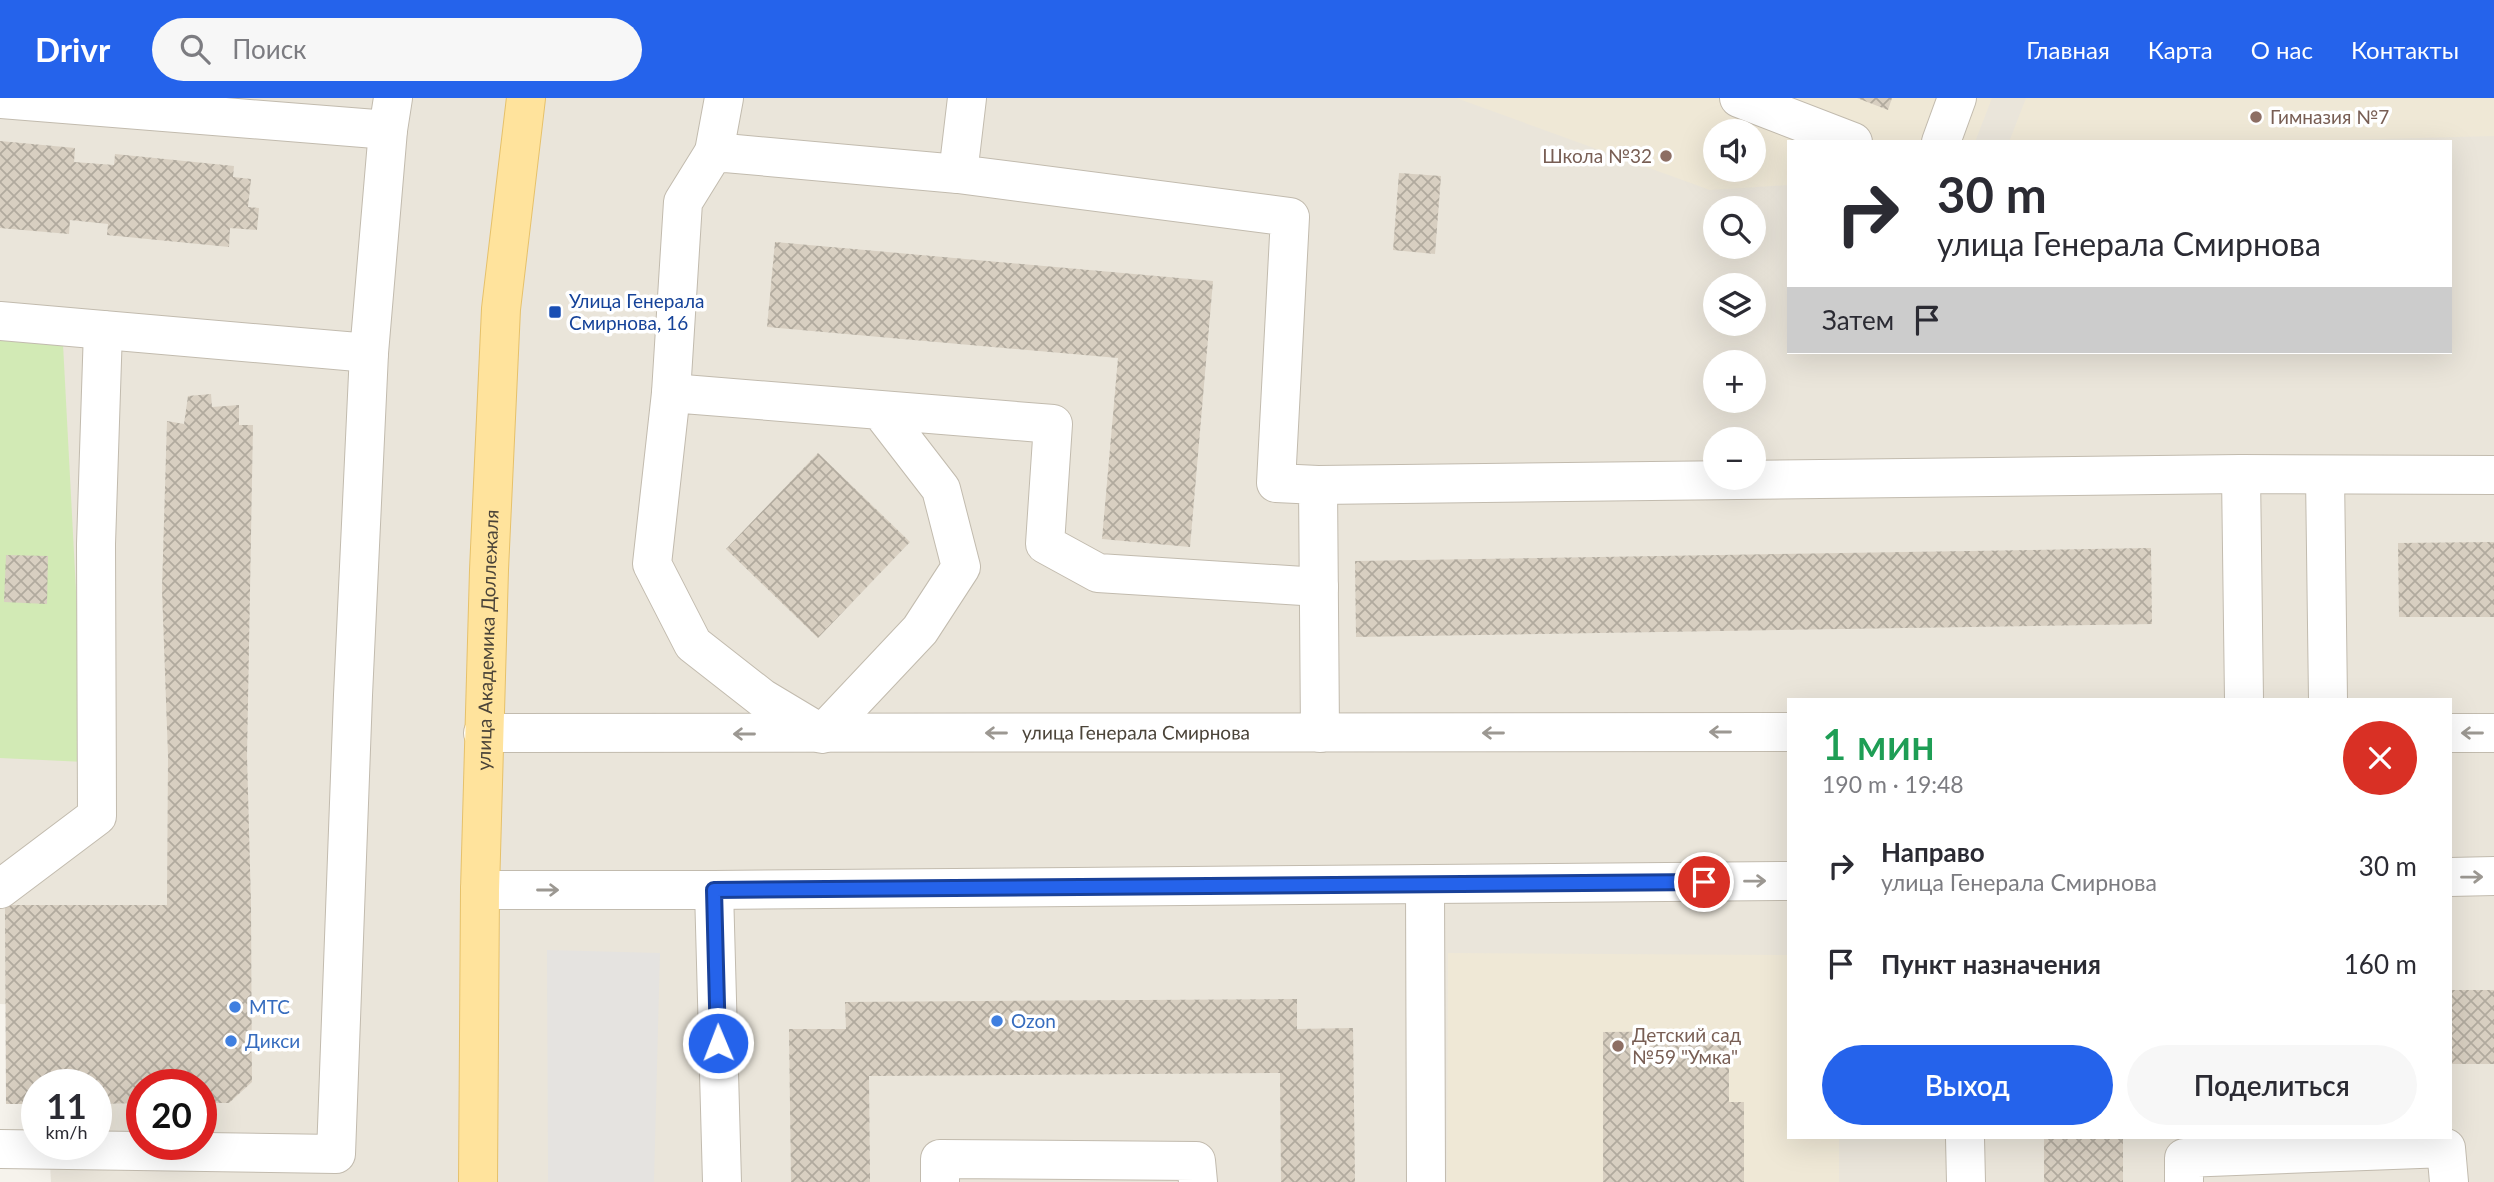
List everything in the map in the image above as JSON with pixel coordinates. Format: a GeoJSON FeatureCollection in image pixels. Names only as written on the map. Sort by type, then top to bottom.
{"type":"FeatureCollection","features":[{"type":"Feature","properties":{"kind":"main road","name":"улица Академика Доллежаля"},"geometry":{"type":"LineString","coordinates":[[478,1182],[483,733],[501,309],[527,98]]}},
{"type":"Feature","properties":{"kind":"street"},"geometry":{"type":"LineString","coordinates":[[724,98],[714,152],[682,202],[671,393],[652,564],[693,644],[762,698],[822,734],[920,630],[961,567],[941,489],[880,410]]}},
{"type":"Feature","properties":{"kind":"street"},"geometry":{"type":"LineString","coordinates":[[958,174],[967,98]]}},
{"type":"Feature","properties":{"kind":"street"},"geometry":{"type":"LineString","coordinates":[[1739,98],[1848,140]]}},
{"type":"Feature","properties":{"kind":"street"},"geometry":{"type":"LineString","coordinates":[[1942,140],[1957,98]]}},
{"type":"Feature","properties":{"kind":"street"},"geometry":{"type":"LineString","coordinates":[[0,99],[390,114],[369,353],[336,1154],[0,1149]]}},
{"type":"Feature","properties":{"kind":"street"},"geometry":{"type":"LineString","coordinates":[[714,152],[958,174],[1290,217],[1276,483],[1318,485],[2241,474],[2494,475]]}},
{"type":"Feature","properties":{"kind":"street"},"geometry":{"type":"LineString","coordinates":[[0,321],[369,353]]}},
{"type":"Feature","properties":{"kind":"street"},"geometry":{"type":"LineString","coordinates":[[0,889],[97,816],[96,544],[103,330]]}},
{"type":"Feature","properties":{"kind":"street"},"geometry":{"type":"LineString","coordinates":[[671,393],[1053,424],[1045,544],[1098,573],[1319,587]]}},
{"type":"Feature","properties":{"kind":"street"},"geometry":{"type":"LineString","coordinates":[[2241,474],[2244,698]]}},
{"type":"Feature","properties":{"kind":"street"},"geometry":{"type":"LineString","coordinates":[[2325,475],[2328,698]]}},
{"type":"Feature","properties":{"kind":"street"},"geometry":{"type":"LineString","coordinates":[[1318,485],[1320,733]]}},
{"type":"Feature","properties":{"kind":"street","name":"улица Генерала Смирнова"},"geometry":{"type":"LineString","coordinates":[[483,733],[1787,732]]}},
{"type":"Feature","properties":{"kind":"street"},"geometry":{"type":"LineString","coordinates":[[2452,733],[2494,733]]}},
{"type":"Feature","properties":{"kind":"street"},"geometry":{"type":"LineString","coordinates":[[2452,877],[2494,876]]}},
{"type":"Feature","properties":{"kind":"street"},"geometry":{"type":"LineString","coordinates":[[480,890],[1787,881]]}},
{"type":"Feature","properties":{"kind":"street"},"geometry":{"type":"LineString","coordinates":[[1425,884],[1426,1182]]}},
{"type":"Feature","properties":{"kind":"street"},"geometry":{"type":"LineString","coordinates":[[714,890],[722,1182]]}},
{"type":"Feature","properties":{"kind":"street"},"geometry":{"type":"LineString","coordinates":[[1965,1139],[1966,1182]]}},
{"type":"Feature","properties":{"kind":"street"},"geometry":{"type":"LineString","coordinates":[[2183,1182],[2184,1158],[2446,1148],[2449,1182]]}},
{"type":"Feature","properties":{"kind":"street"},"geometry":{"type":"LineString","coordinates":[[940,1182],[940,1158],[1196,1161],[1198,1182]]}},
{"type":"Feature","properties":{"kind":"shaded area"},"geometry":{"type":"Polygon","coordinates":[[[0,98],[2494,98],[2494,1182],[51,1182],[50,1160],[112,1160],[112,1069],[85,1069],[43,1006],[0,1004],[0,98]]]}},
{"type":"Feature","properties":{"kind":"shaded area","name":"Школа №32"},"geometry":{"type":"Polygon","coordinates":[[[1456,98],[1992,98],[1976,140],[1787,140],[1787,185],[1710,190],[1456,98]]]}},
{"type":"Feature","properties":{"kind":"shaded area","name":"Гимназия №7"},"geometry":{"type":"Polygon","coordinates":[[[2026,98],[2494,98],[2494,136],[2343,140],[2010,140],[2026,98]]]}},
{"type":"Feature","properties":{"kind":"shaded area"},"geometry":{"type":"Polygon","coordinates":[[[547,950],[660,953],[654,1182],[548,1182],[547,950]]]}},
{"type":"Feature","properties":{"kind":"shaded area","name":"Детский сад №59 \"Умка\""},"geometry":{"type":"Polygon","coordinates":[[[1448,953],[1787,955],[1787,1139],[1839,1139],[1839,1182],[1447,1182],[1448,953]]]}},
{"type":"Feature","properties":{"kind":"green space"},"geometry":{"type":"Polygon","coordinates":[[[0,339],[63,344],[85,762],[0,758],[0,339]]]}},
{"type":"Feature","properties":{"kind":"building"},"geometry":{"type":"Polygon","coordinates":[[[1857,98],[1892,98],[1888,110],[1857,98]]]}},
{"type":"Feature","properties":{"kind":"building"},"geometry":{"type":"Polygon","coordinates":[[[0,141],[75,148],[74,162],[114,165],[115,154],[234,166],[233,177],[251,179],[248,207],[259,208],[257,230],[230,228],[229,247],[107,235],[108,224],[70,220],[69,234],[0,228],[0,141]]]}},
{"type":"Feature","properties":{"kind":"building"},"geometry":{"type":"Polygon","coordinates":[[[1399,173],[1441,176],[1435,254],[1393,250],[1399,173]]]}},
{"type":"Feature","properties":{"kind":"building"},"geometry":{"type":"Polygon","coordinates":[[[775,242],[1213,281],[1190,547],[1102,539],[1118,358],[767,327],[775,242]]]}},
{"type":"Feature","properties":{"kind":"building"},"geometry":{"type":"Polygon","coordinates":[[[211,394],[212,407],[239,405],[239,425],[253,425],[247,756],[252,1082],[229,1103],[217,1103],[217,1069],[126,1069],[126,1103],[112,1104],[112,1069],[21,1069],[21,1104],[6,1104],[5,905],[167,905],[168,756],[162,589],[167,421],[184,424],[188,396],[211,394]]]}},
{"type":"Feature","properties":{"kind":"building"},"geometry":{"type":"Polygon","coordinates":[[[818,453],[910,542],[818,638],[726,549],[818,453]]]}},
{"type":"Feature","properties":{"kind":"building"},"geometry":{"type":"Polygon","coordinates":[[[2494,542],[2494,617],[2399,617],[2398,543],[2494,542]]]}},
{"type":"Feature","properties":{"kind":"building"},"geometry":{"type":"Polygon","coordinates":[[[2151,548],[2152,624],[1356,637],[1355,561],[2151,548]]]}},
{"type":"Feature","properties":{"kind":"building"},"geometry":{"type":"Polygon","coordinates":[[[6,555],[48,556],[47,604],[4,602],[6,555]]]}},
{"type":"Feature","properties":{"kind":"building"},"geometry":{"type":"Polygon","coordinates":[[[2452,990],[2494,990],[2494,1064],[2452,1064],[2452,990]]]}},
{"type":"Feature","properties":{"kind":"building"},"geometry":{"type":"Polygon","coordinates":[[[1297,999],[1297,1029],[1353,1028],[1355,1182],[1281,1182],[1280,1073],[869,1076],[870,1182],[791,1182],[789,1029],[846,1029],[845,1002],[1297,999]]]}},
{"type":"Feature","properties":{"kind":"building"},"geometry":{"type":"Polygon","coordinates":[[[1729,1031],[1729,1102],[1744,1102],[1744,1182],[1603,1182],[1603,1032],[1729,1031]]]}},
{"type":"Feature","properties":{"kind":"building"},"geometry":{"type":"Polygon","coordinates":[[[2044,1139],[2123,1139],[2123,1182],[2044,1182],[2044,1139]]]}},
{"type":"Feature","properties":{"kind":"place","name":"Гимназия №7"},"geometry":{"type":"Point","coordinates":[2256,117]}},
{"type":"Feature","properties":{"kind":"place","name":"Школа №32"},"geometry":{"type":"Point","coordinates":[1666,156]}},
{"type":"Feature","properties":{"kind":"place","name":"Улица Генерала Смирнова, 16"},"geometry":{"type":"Point","coordinates":[555,312]}},
{"type":"Feature","properties":{"kind":"place","name":"МТС"},"geometry":{"type":"Point","coordinates":[235,1007]}},
{"type":"Feature","properties":{"kind":"place","name":"Ozon"},"geometry":{"type":"Point","coordinates":[997,1021]}},
{"type":"Feature","properties":{"kind":"place","name":"Дикси"},"geometry":{"type":"Point","coordinates":[231,1041]}},
{"type":"Feature","properties":{"kind":"place","name":"Детский сад №59 \"Умка\""},"geometry":{"type":"Point","coordinates":[1618,1046]}},
{"type":"Feature","properties":{"kind":"route"},"geometry":{"type":"LineString","coordinates":[[718,1043],[714,890],[1704,882]]}}]}
